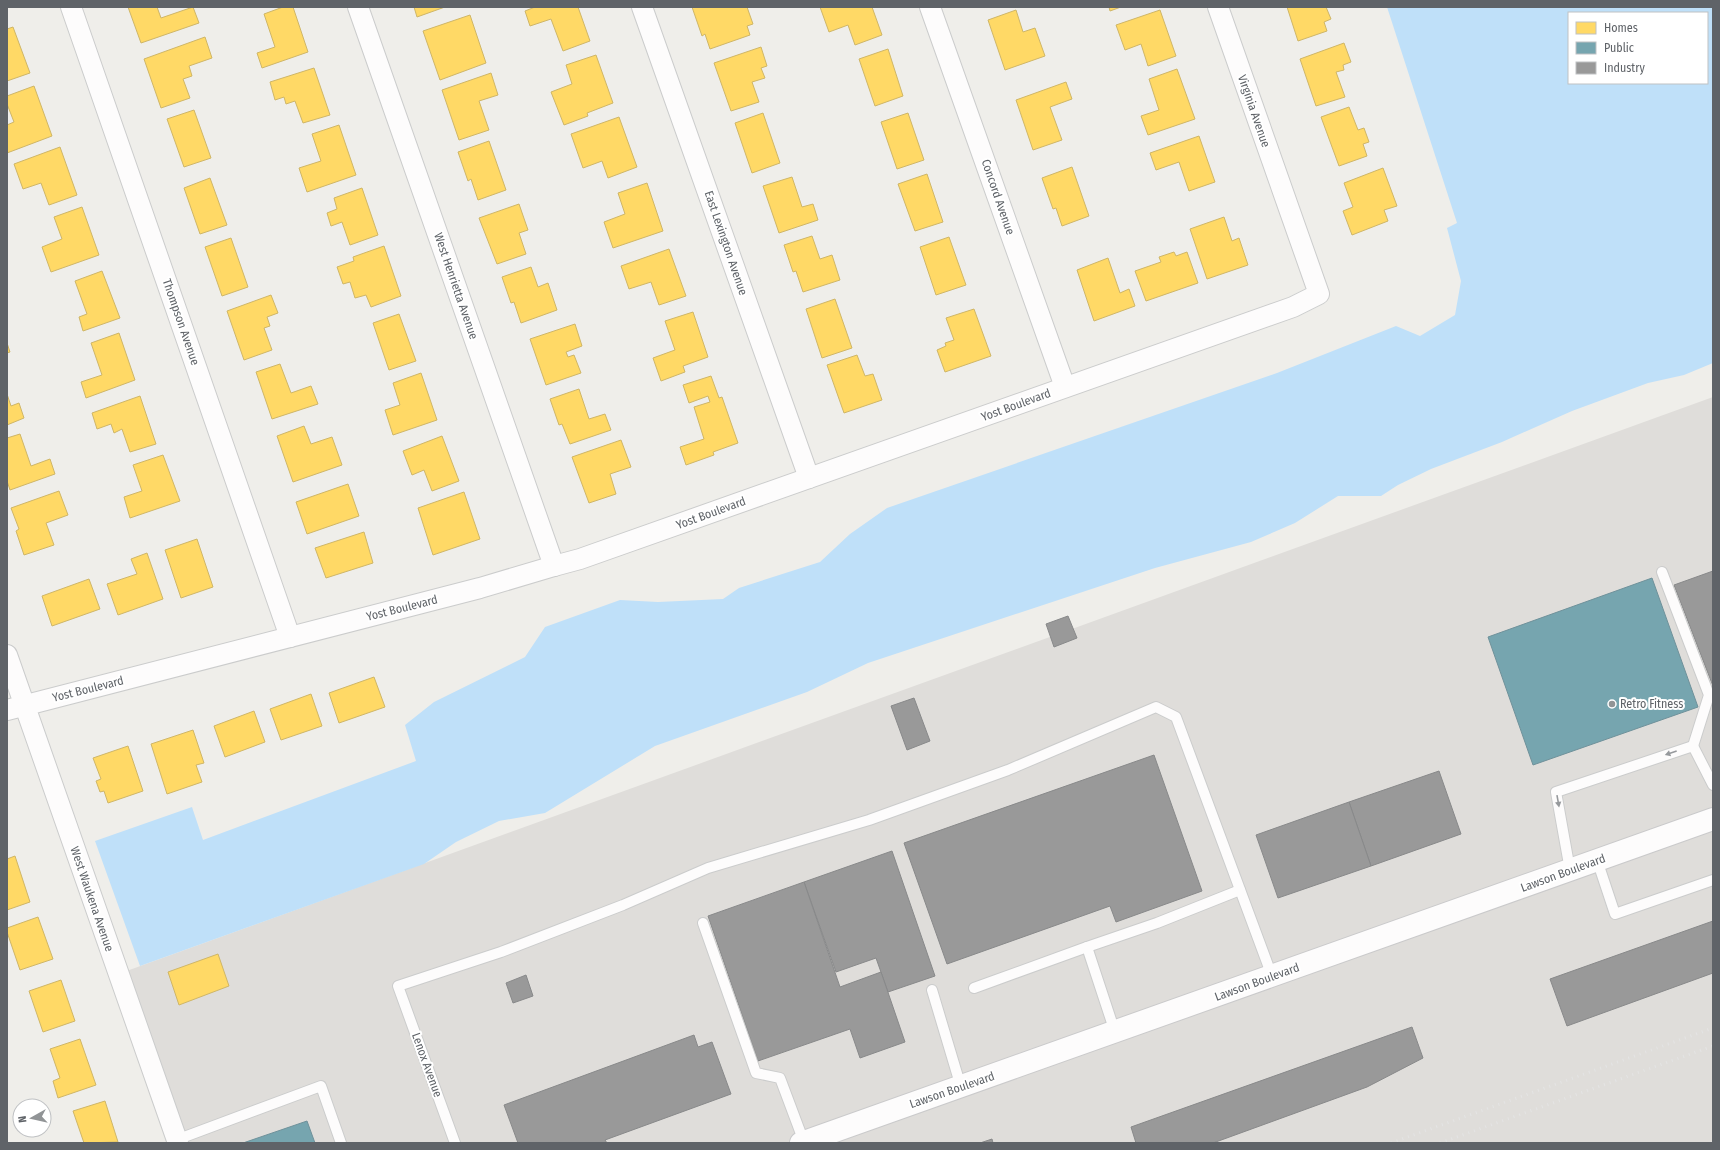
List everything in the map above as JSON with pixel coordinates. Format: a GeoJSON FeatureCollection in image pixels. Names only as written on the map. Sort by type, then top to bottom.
{"type":"FeatureCollection","features":[{"type":"Feature","properties":{"kind":"main road","name":"Lawson Boulevard"},"geometry":{"type":"LineString","coordinates":[[803,1142],[962,1087],[1713,819]]}},
{"type":"Feature","properties":{"kind":"street","name":"Thompson Avenue"},"geometry":{"type":"LineString","coordinates":[[71,7],[290,637]]}},
{"type":"Feature","properties":{"kind":"street","name":"West Henrietta Avenue"},"geometry":{"type":"LineString","coordinates":[[358,7],[554,566]]}},
{"type":"Feature","properties":{"kind":"street","name":"East Lexington Avenue"},"geometry":{"type":"LineString","coordinates":[[642,7],[809,478]]}},
{"type":"Feature","properties":{"kind":"street","name":"Concord Avenue"},"geometry":{"type":"LineString","coordinates":[[930,7],[1065,387]]}},
{"type":"Feature","properties":{"kind":"street","name":"Virginia Avenue"},"geometry":{"type":"LineString","coordinates":[[1218,7],[1291,214]]}},
{"type":"Feature","properties":{"kind":"street","name":"Yost Boulevard"},"geometry":{"type":"LineString","coordinates":[[16,708],[480,588],[580,559],[1293,307],[1320,294],[1291,214]]}},
{"type":"Feature","properties":{"kind":"street","name":"West Waukena Avenue"},"geometry":{"type":"LineString","coordinates":[[7,655],[16,708],[177,1141]]}},
{"type":"Feature","properties":{"kind":"lane"},"geometry":{"type":"LineString","coordinates":[[1662,572],[1709,695],[1693,746],[1713,785]]}},
{"type":"Feature","properties":{"kind":"lane","name":"Lenox Avenue"},"geometry":{"type":"LineString","coordinates":[[455,1143],[398,986],[502,952],[624,905],[708,868],[869,820],[1008,770],[1156,707],[1176,716],[1240,890]]}},
{"type":"Feature","properties":{"kind":"lane"},"geometry":{"type":"LineString","coordinates":[[1570,870],[1556,792],[1693,746]]}},
{"type":"Feature","properties":{"kind":"lane"},"geometry":{"type":"LineString","coordinates":[[1597,860],[1615,914],[1713,880]]}},
{"type":"Feature","properties":{"kind":"lane"},"geometry":{"type":"LineString","coordinates":[[974,988],[1157,923],[1240,890],[1272,976]]}},
{"type":"Feature","properties":{"kind":"lane"},"geometry":{"type":"LineString","coordinates":[[703,922],[756,1073],[780,1078],[803,1142]]}},
{"type":"Feature","properties":{"kind":"lane"},"geometry":{"type":"LineString","coordinates":[[1087,947],[1115,1032]]}},
{"type":"Feature","properties":{"kind":"lane"},"geometry":{"type":"LineString","coordinates":[[932,990],[962,1087]]}},
{"type":"Feature","properties":{"kind":"lane"},"geometry":{"type":"LineString","coordinates":[[177,1141],[321,1086],[341,1143]]}},
{"type":"Feature","properties":{"kind":"shaded area"},"geometry":{"type":"Polygon","coordinates":[[[1713,397],[1713,1143],[180,1143],[121,973],[1713,397]]]}},
{"type":"Feature","properties":{"kind":"water"},"geometry":{"type":"Polygon","coordinates":[[[1387,7],[1713,7],[1713,363],[1684,375],[1648,383],[1572,411],[1502,442],[1431,469],[1398,485],[1381,496],[1338,496],[1295,523],[1251,542],[1155,568],[868,663],[807,692],[655,746],[545,813],[499,821],[456,842],[424,864],[140,966],[95,841],[192,807],[203,840],[416,761],[405,725],[434,702],[525,657],[545,627],[620,600],[658,602],[723,599],[739,588],[820,562],[850,534],[887,508],[1277,373],[1396,326],[1420,336],[1455,315],[1461,281],[1447,228],[1457,223],[1387,7]]]}},
{"type":"Feature","properties":{"kind":"building: Homes"},"geometry":{"type":"Polygon","coordinates":[[[128,7],[157,7],[161,18],[193,7],[199,23],[141,43],[128,7]]]}},
{"type":"Feature","properties":{"kind":"building: Homes"},"geometry":{"type":"Polygon","coordinates":[[[283,7],[293,7],[308,52],[262,68],[257,53],[275,47],[264,14],[283,7]]]}},
{"type":"Feature","properties":{"kind":"building: Homes"},"geometry":{"type":"Polygon","coordinates":[[[414,7],[445,7],[417,17],[414,7]]]}},
{"type":"Feature","properties":{"kind":"building: Homes"},"geometry":{"type":"Polygon","coordinates":[[[535,7],[578,7],[590,41],[563,51],[551,19],[530,26],[525,11],[535,7]]]}},
{"type":"Feature","properties":{"kind":"building: Homes"},"geometry":{"type":"Polygon","coordinates":[[[692,7],[747,7],[753,24],[747,26],[750,35],[710,49],[705,34],[702,36],[692,7]]]}},
{"type":"Feature","properties":{"kind":"building: Homes"},"geometry":{"type":"Polygon","coordinates":[[[820,7],[872,7],[882,35],[855,45],[848,25],[829,32],[820,7]]]}},
{"type":"Feature","properties":{"kind":"building: Homes"},"geometry":{"type":"Polygon","coordinates":[[[1109,7],[1121,7],[1110,11],[1109,7]]]}},
{"type":"Feature","properties":{"kind":"building: Homes"},"geometry":{"type":"Polygon","coordinates":[[[1287,7],[1326,7],[1331,19],[1324,22],[1327,31],[1298,41],[1287,7]]]}},
{"type":"Feature","properties":{"kind":"building: Homes"},"geometry":{"type":"Polygon","coordinates":[[[1016,10],[1023,32],[1035,28],[1045,56],[1005,70],[988,20],[1016,10]]]}},
{"type":"Feature","properties":{"kind":"building: Homes"},"geometry":{"type":"Polygon","coordinates":[[[1160,10],[1176,56],[1148,66],[1141,44],[1125,50],[1116,25],[1160,10]]]}},
{"type":"Feature","properties":{"kind":"building: Homes"},"geometry":{"type":"Polygon","coordinates":[[[470,15],[486,63],[440,80],[423,31],[470,15]]]}},
{"type":"Feature","properties":{"kind":"building: Homes"},"geometry":{"type":"Polygon","coordinates":[[[13,27],[30,73],[7,81],[7,29],[13,27]]]}},
{"type":"Feature","properties":{"kind":"building: Homes"},"geometry":{"type":"Polygon","coordinates":[[[205,37],[212,58],[189,66],[192,76],[183,79],[190,98],[161,108],[144,59],[205,37]]]}},
{"type":"Feature","properties":{"kind":"building: Homes"},"geometry":{"type":"Polygon","coordinates":[[[1344,43],[1351,62],[1343,65],[1344,70],[1336,72],[1345,97],[1316,106],[1300,59],[1344,43]]]}},
{"type":"Feature","properties":{"kind":"building: Homes"},"geometry":{"type":"Polygon","coordinates":[[[761,47],[767,66],[761,68],[765,78],[752,82],[759,102],[731,111],[714,63],[761,47]]]}},
{"type":"Feature","properties":{"kind":"building: Homes"},"geometry":{"type":"Polygon","coordinates":[[[888,49],[903,96],[875,106],[859,59],[888,49]]]}},
{"type":"Feature","properties":{"kind":"building: Homes"},"geometry":{"type":"Polygon","coordinates":[[[596,55],[613,103],[587,113],[588,116],[564,125],[551,92],[572,84],[566,65],[596,55]]]}},
{"type":"Feature","properties":{"kind":"building: Homes"},"geometry":{"type":"Polygon","coordinates":[[[314,68],[330,115],[303,123],[295,101],[286,104],[284,97],[275,100],[270,82],[314,68]]]}},
{"type":"Feature","properties":{"kind":"building: Homes"},"geometry":{"type":"Polygon","coordinates":[[[1177,69],[1195,119],[1148,135],[1141,116],[1159,110],[1149,79],[1177,69]]]}},
{"type":"Feature","properties":{"kind":"building: Homes"},"geometry":{"type":"Polygon","coordinates":[[[491,73],[498,95],[479,101],[489,130],[459,140],[442,90],[491,73]]]}},
{"type":"Feature","properties":{"kind":"building: Homes"},"geometry":{"type":"Polygon","coordinates":[[[1066,82],[1072,99],[1050,107],[1062,140],[1033,150],[1016,100],[1066,82]]]}},
{"type":"Feature","properties":{"kind":"building: Homes"},"geometry":{"type":"Polygon","coordinates":[[[34,86],[52,136],[7,153],[7,125],[14,122],[7,104],[7,96],[34,86]]]}},
{"type":"Feature","properties":{"kind":"building: Homes"},"geometry":{"type":"Polygon","coordinates":[[[1349,107],[1358,130],[1364,128],[1369,142],[1363,144],[1367,156],[1339,166],[1321,117],[1349,107]]]}},
{"type":"Feature","properties":{"kind":"building: Homes"},"geometry":{"type":"Polygon","coordinates":[[[194,110],[211,158],[184,167],[167,119],[194,110]]]}},
{"type":"Feature","properties":{"kind":"building: Homes"},"geometry":{"type":"Polygon","coordinates":[[[763,113],[780,163],[752,173],[735,123],[763,113]]]}},
{"type":"Feature","properties":{"kind":"building: Homes"},"geometry":{"type":"Polygon","coordinates":[[[908,113],[924,160],[897,169],[881,122],[908,113]]]}},
{"type":"Feature","properties":{"kind":"building: Homes"},"geometry":{"type":"Polygon","coordinates":[[[619,117],[637,167],[608,178],[602,161],[583,168],[571,134],[619,117]]]}},
{"type":"Feature","properties":{"kind":"building: Homes"},"geometry":{"type":"Polygon","coordinates":[[[339,125],[356,175],[307,192],[299,168],[321,161],[312,134],[339,125]]]}},
{"type":"Feature","properties":{"kind":"building: Homes"},"geometry":{"type":"Polygon","coordinates":[[[1199,136],[1215,182],[1189,191],[1179,162],[1156,170],[1150,153],[1199,136]]]}},
{"type":"Feature","properties":{"kind":"building: Homes"},"geometry":{"type":"Polygon","coordinates":[[[489,141],[506,190],[478,200],[471,179],[468,181],[458,152],[489,141]]]}},
{"type":"Feature","properties":{"kind":"building: Homes"},"geometry":{"type":"Polygon","coordinates":[[[60,147],[77,195],[49,205],[41,183],[23,189],[14,164],[60,147]]]}},
{"type":"Feature","properties":{"kind":"building: Homes"},"geometry":{"type":"Polygon","coordinates":[[[1072,167],[1089,216],[1062,226],[1056,208],[1053,209],[1042,178],[1072,167]]]}},
{"type":"Feature","properties":{"kind":"building: Homes"},"geometry":{"type":"Polygon","coordinates":[[[1383,168],[1397,206],[1384,210],[1388,221],[1352,235],[1343,211],[1353,207],[1344,183],[1383,168]]]}},
{"type":"Feature","properties":{"kind":"building: Homes"},"geometry":{"type":"Polygon","coordinates":[[[927,174],[943,222],[915,231],[898,184],[927,174]]]}},
{"type":"Feature","properties":{"kind":"building: Homes"},"geometry":{"type":"Polygon","coordinates":[[[792,177],[802,207],[813,204],[818,220],[779,233],[763,186],[792,177]]]}},
{"type":"Feature","properties":{"kind":"building: Homes"},"geometry":{"type":"Polygon","coordinates":[[[210,178],[227,225],[200,234],[184,188],[210,178]]]}},
{"type":"Feature","properties":{"kind":"building: Homes"},"geometry":{"type":"Polygon","coordinates":[[[647,183],[663,231],[613,248],[604,222],[625,214],[618,193],[647,183]]]}},
{"type":"Feature","properties":{"kind":"building: Homes"},"geometry":{"type":"Polygon","coordinates":[[[362,188],[378,235],[350,245],[342,222],[331,226],[327,213],[337,209],[334,198],[362,188]]]}},
{"type":"Feature","properties":{"kind":"building: Homes"},"geometry":{"type":"Polygon","coordinates":[[[519,204],[528,230],[519,233],[526,254],[497,264],[479,218],[519,204]]]}},
{"type":"Feature","properties":{"kind":"building: Homes"},"geometry":{"type":"Polygon","coordinates":[[[82,207],[99,255],[51,272],[42,247],[62,239],[54,217],[82,207]]]}},
{"type":"Feature","properties":{"kind":"building: Homes"},"geometry":{"type":"Polygon","coordinates":[[[1224,217],[1232,241],[1239,238],[1248,265],[1207,279],[1190,229],[1224,217]]]}},
{"type":"Feature","properties":{"kind":"building: Homes"},"geometry":{"type":"Polygon","coordinates":[[[812,236],[820,259],[832,255],[840,280],[803,292],[796,271],[793,272],[784,245],[812,236]]]}},
{"type":"Feature","properties":{"kind":"building: Homes"},"geometry":{"type":"Polygon","coordinates":[[[949,237],[966,285],[936,295],[920,247],[949,237]]]}},
{"type":"Feature","properties":{"kind":"building: Homes"},"geometry":{"type":"Polygon","coordinates":[[[231,238],[248,287],[222,296],[205,247],[231,238]]]}},
{"type":"Feature","properties":{"kind":"building: Homes"},"geometry":{"type":"Polygon","coordinates":[[[384,246],[401,296],[371,307],[366,295],[355,298],[350,282],[343,284],[337,267],[354,261],[353,257],[384,246]]]}},
{"type":"Feature","properties":{"kind":"building: Homes"},"geometry":{"type":"Polygon","coordinates":[[[669,249],[686,296],[659,305],[651,282],[629,289],[621,266],[669,249]]]}},
{"type":"Feature","properties":{"kind":"building: Homes"},"geometry":{"type":"Polygon","coordinates":[[[1174,252],[1176,256],[1187,252],[1198,283],[1146,301],[1135,271],[1161,262],[1159,257],[1174,252]]]}},
{"type":"Feature","properties":{"kind":"building: Homes"},"geometry":{"type":"Polygon","coordinates":[[[1108,258],[1120,293],[1129,289],[1135,306],[1094,321],[1077,270],[1108,258]]]}},
{"type":"Feature","properties":{"kind":"building: Homes"},"geometry":{"type":"Polygon","coordinates":[[[531,267],[538,287],[548,283],[557,310],[521,323],[514,302],[511,303],[502,277],[531,267]]]}},
{"type":"Feature","properties":{"kind":"building: Homes"},"geometry":{"type":"Polygon","coordinates":[[[102,271],[120,318],[83,331],[79,317],[87,314],[75,281],[102,271]]]}},
{"type":"Feature","properties":{"kind":"building: Homes"},"geometry":{"type":"Polygon","coordinates":[[[271,295],[278,313],[267,317],[270,326],[264,328],[272,350],[244,360],[227,311],[271,295]]]}},
{"type":"Feature","properties":{"kind":"building: Homes"},"geometry":{"type":"Polygon","coordinates":[[[835,299],[852,348],[822,358],[806,309],[835,299]]]}},
{"type":"Feature","properties":{"kind":"building: Homes"},"geometry":{"type":"Polygon","coordinates":[[[974,309],[991,356],[945,372],[937,350],[946,346],[945,343],[954,340],[946,318],[974,309]]]}},
{"type":"Feature","properties":{"kind":"building: Homes"},"geometry":{"type":"Polygon","coordinates":[[[693,312],[708,357],[683,366],[685,372],[661,381],[653,358],[675,350],[665,321],[693,312]]]}},
{"type":"Feature","properties":{"kind":"building: Homes"},"geometry":{"type":"Polygon","coordinates":[[[399,314],[416,361],[389,370],[373,323],[399,314]]]}},
{"type":"Feature","properties":{"kind":"building: Homes"},"geometry":{"type":"Polygon","coordinates":[[[575,324],[582,346],[566,352],[568,357],[574,355],[581,373],[546,385],[530,339],[575,324]]]}},
{"type":"Feature","properties":{"kind":"building: Homes"},"geometry":{"type":"Polygon","coordinates":[[[119,333],[135,380],[86,398],[81,382],[102,375],[91,343],[119,333]]]}},
{"type":"Feature","properties":{"kind":"building: Homes"},"geometry":{"type":"Polygon","coordinates":[[[7,343],[10,352],[7,353],[7,343]]]}},
{"type":"Feature","properties":{"kind":"building: Homes"},"geometry":{"type":"Polygon","coordinates":[[[857,355],[865,376],[873,374],[882,400],[844,413],[827,365],[857,355]]]}},
{"type":"Feature","properties":{"kind":"building: Homes"},"geometry":{"type":"Polygon","coordinates":[[[280,364],[291,393],[311,386],[318,404],[272,419],[256,372],[280,364]]]}},
{"type":"Feature","properties":{"kind":"building: Homes"},"geometry":{"type":"Polygon","coordinates":[[[421,373],[437,420],[393,435],[385,410],[400,405],[393,383],[421,373]]]}},
{"type":"Feature","properties":{"kind":"building: Homes"},"geometry":{"type":"Polygon","coordinates":[[[711,376],[719,398],[722,397],[738,443],[713,452],[714,455],[686,465],[680,447],[704,439],[694,407],[710,402],[708,396],[689,403],[683,385],[711,376]]]}},
{"type":"Feature","properties":{"kind":"building: Homes"},"geometry":{"type":"Polygon","coordinates":[[[579,389],[589,419],[605,414],[611,430],[570,444],[562,424],[559,425],[550,399],[579,389]]]}},
{"type":"Feature","properties":{"kind":"building: Homes"},"geometry":{"type":"Polygon","coordinates":[[[7,394],[11,406],[19,403],[24,418],[7,425],[7,394]]]}},
{"type":"Feature","properties":{"kind":"building: Homes"},"geometry":{"type":"Polygon","coordinates":[[[140,396],[156,444],[130,452],[122,429],[114,433],[111,424],[97,429],[92,413],[140,396]]]}},
{"type":"Feature","properties":{"kind":"building: Homes"},"geometry":{"type":"Polygon","coordinates":[[[304,426],[311,444],[332,437],[342,465],[293,482],[277,436],[304,426]]]}},
{"type":"Feature","properties":{"kind":"building: Homes"},"geometry":{"type":"Polygon","coordinates":[[[20,434],[31,466],[50,459],[55,474],[10,490],[7,481],[7,438],[20,434]]]}},
{"type":"Feature","properties":{"kind":"building: Homes"},"geometry":{"type":"Polygon","coordinates":[[[442,436],[459,481],[432,491],[424,470],[412,475],[403,451],[442,436]]]}},
{"type":"Feature","properties":{"kind":"building: Homes"},"geometry":{"type":"Polygon","coordinates":[[[621,440],[631,467],[610,474],[616,494],[589,503],[572,457],[621,440]]]}},
{"type":"Feature","properties":{"kind":"building: Homes"},"geometry":{"type":"Polygon","coordinates":[[[163,455],[180,501],[130,518],[124,497],[142,491],[133,465],[163,455]]]}},
{"type":"Feature","properties":{"kind":"building: Homes"},"geometry":{"type":"Polygon","coordinates":[[[348,484],[359,516],[307,534],[296,502],[348,484]]]}},
{"type":"Feature","properties":{"kind":"building: Homes"},"geometry":{"type":"Polygon","coordinates":[[[59,491],[68,515],[46,523],[54,545],[24,555],[16,531],[19,529],[11,508],[59,491]]]}},
{"type":"Feature","properties":{"kind":"building: Homes"},"geometry":{"type":"Polygon","coordinates":[[[464,492],[480,539],[433,555],[418,508],[464,492]]]}},
{"type":"Feature","properties":{"kind":"building: Homes"},"geometry":{"type":"Polygon","coordinates":[[[364,532],[373,563],[326,578],[315,548],[364,532]]]}},
{"type":"Feature","properties":{"kind":"building: Homes"},"geometry":{"type":"Polygon","coordinates":[[[197,539],[213,587],[181,598],[165,550],[197,539]]]}},
{"type":"Feature","properties":{"kind":"building: Homes"},"geometry":{"type":"Polygon","coordinates":[[[147,553],[163,599],[118,615],[107,584],[137,574],[131,559],[147,553]]]}},
{"type":"Feature","properties":{"kind":"building: Homes"},"geometry":{"type":"Polygon","coordinates":[[[89,579],[100,609],[52,626],[42,596],[89,579]]]}},
{"type":"Feature","properties":{"kind":"building: Homes"},"geometry":{"type":"Polygon","coordinates":[[[374,677],[385,707],[339,723],[329,693],[374,677]]]}},
{"type":"Feature","properties":{"kind":"building: Homes"},"geometry":{"type":"Polygon","coordinates":[[[311,694],[322,726],[281,740],[270,709],[311,694]]]}},
{"type":"Feature","properties":{"kind":"building: Homes"},"geometry":{"type":"Polygon","coordinates":[[[254,711],[265,742],[225,757],[214,726],[254,711]]]}},
{"type":"Feature","properties":{"kind":"building: Homes"},"geometry":{"type":"Polygon","coordinates":[[[193,730],[204,763],[196,765],[202,782],[167,794],[151,744],[193,730]]]}},
{"type":"Feature","properties":{"kind":"building: Homes"},"geometry":{"type":"Polygon","coordinates":[[[128,746],[143,791],[108,803],[104,791],[100,792],[96,781],[101,779],[93,758],[128,746]]]}},
{"type":"Feature","properties":{"kind":"building: Homes"},"geometry":{"type":"Polygon","coordinates":[[[15,856],[30,902],[7,910],[7,859],[15,856]]]}},
{"type":"Feature","properties":{"kind":"building: Homes"},"geometry":{"type":"Polygon","coordinates":[[[38,917],[53,959],[20,970],[7,928],[38,917]]]}},
{"type":"Feature","properties":{"kind":"building: Homes"},"geometry":{"type":"Polygon","coordinates":[[[218,954],[229,986],[179,1005],[168,972],[218,954]]]}},
{"type":"Feature","properties":{"kind":"building: Homes"},"geometry":{"type":"Polygon","coordinates":[[[61,980],[75,1021],[43,1032],[29,991],[61,980]]]}},
{"type":"Feature","properties":{"kind":"building: Homes"},"geometry":{"type":"Polygon","coordinates":[[[80,1039],[96,1085],[58,1098],[53,1081],[60,1078],[50,1049],[80,1039]]]}},
{"type":"Feature","properties":{"kind":"building: Homes"},"geometry":{"type":"Polygon","coordinates":[[[105,1101],[118,1142],[84,1143],[73,1111],[105,1101]]]}},
{"type":"Feature","properties":{"kind":"building: Public"},"geometry":{"type":"Polygon","coordinates":[[[1652,578],[1698,707],[1533,765],[1488,637],[1652,578]]]}},
{"type":"Feature","properties":{"kind":"building: Public"},"geometry":{"type":"Polygon","coordinates":[[[307,1121],[315,1143],[243,1143],[307,1121]]]}},
{"type":"Feature","properties":{"kind":"building: Industry"},"geometry":{"type":"Polygon","coordinates":[[[1713,571],[1713,686],[1674,585],[1713,571]]]}},
{"type":"Feature","properties":{"kind":"building: Industry"},"geometry":{"type":"Polygon","coordinates":[[[1068,616],[1077,638],[1054,647],[1046,624],[1068,616]]]}},
{"type":"Feature","properties":{"kind":"building: Industry"},"geometry":{"type":"Polygon","coordinates":[[[914,698],[930,741],[907,750],[891,706],[914,698]]]}},
{"type":"Feature","properties":{"kind":"building: Industry"},"geometry":{"type":"Polygon","coordinates":[[[1154,755],[1202,891],[1116,922],[1110,906],[947,964],[904,843],[1154,755]]]}},
{"type":"Feature","properties":{"kind":"building: Industry"},"geometry":{"type":"Polygon","coordinates":[[[1439,771],[1461,834],[1371,866],[1349,802],[1439,771]]]}},
{"type":"Feature","properties":{"kind":"building: Industry"},"geometry":{"type":"Polygon","coordinates":[[[1349,802],[1371,866],[1278,898],[1256,835],[1349,802]]]}},
{"type":"Feature","properties":{"kind":"building: Industry"},"geometry":{"type":"Polygon","coordinates":[[[892,851],[935,976],[888,992],[876,958],[836,972],[804,882],[892,851]]]}},
{"type":"Feature","properties":{"kind":"building: Industry"},"geometry":{"type":"Polygon","coordinates":[[[804,882],[840,987],[881,972],[905,1042],[860,1058],[850,1029],[758,1061],[708,916],[804,882]]]}},
{"type":"Feature","properties":{"kind":"building: Industry"},"geometry":{"type":"Polygon","coordinates":[[[1713,921],[1713,973],[1567,1026],[1550,979],[1713,921]]]}},
{"type":"Feature","properties":{"kind":"building: Industry"},"geometry":{"type":"Polygon","coordinates":[[[526,975],[533,996],[513,1003],[506,983],[526,975]]]}},
{"type":"Feature","properties":{"kind":"building: Industry"},"geometry":{"type":"Polygon","coordinates":[[[1412,1027],[1423,1058],[1367,1087],[1213,1143],[1136,1143],[1131,1127],[1412,1027]]]}},
{"type":"Feature","properties":{"kind":"building: Industry"},"geometry":{"type":"Polygon","coordinates":[[[694,1035],[698,1047],[712,1042],[731,1094],[605,1140],[607,1143],[518,1143],[504,1105],[694,1035]]]}},
{"type":"Feature","properties":{"kind":"building: Industry"},"geometry":{"type":"Polygon","coordinates":[[[992,1139],[993,1143],[980,1143],[992,1139]]]}},
{"type":"Feature","properties":{"kind":"railway"},"geometry":{"type":"LineString","coordinates":[[1391,1143],[1713,1028]]}},
{"type":"Feature","properties":{"kind":"railway"},"geometry":{"type":"LineString","coordinates":[[1440,1143],[1713,1046]]}},
{"type":"Feature","properties":{"kind":"place","name":"Retro Fitness"},"geometry":{"type":"Point","coordinates":[1612,704]}}]}
